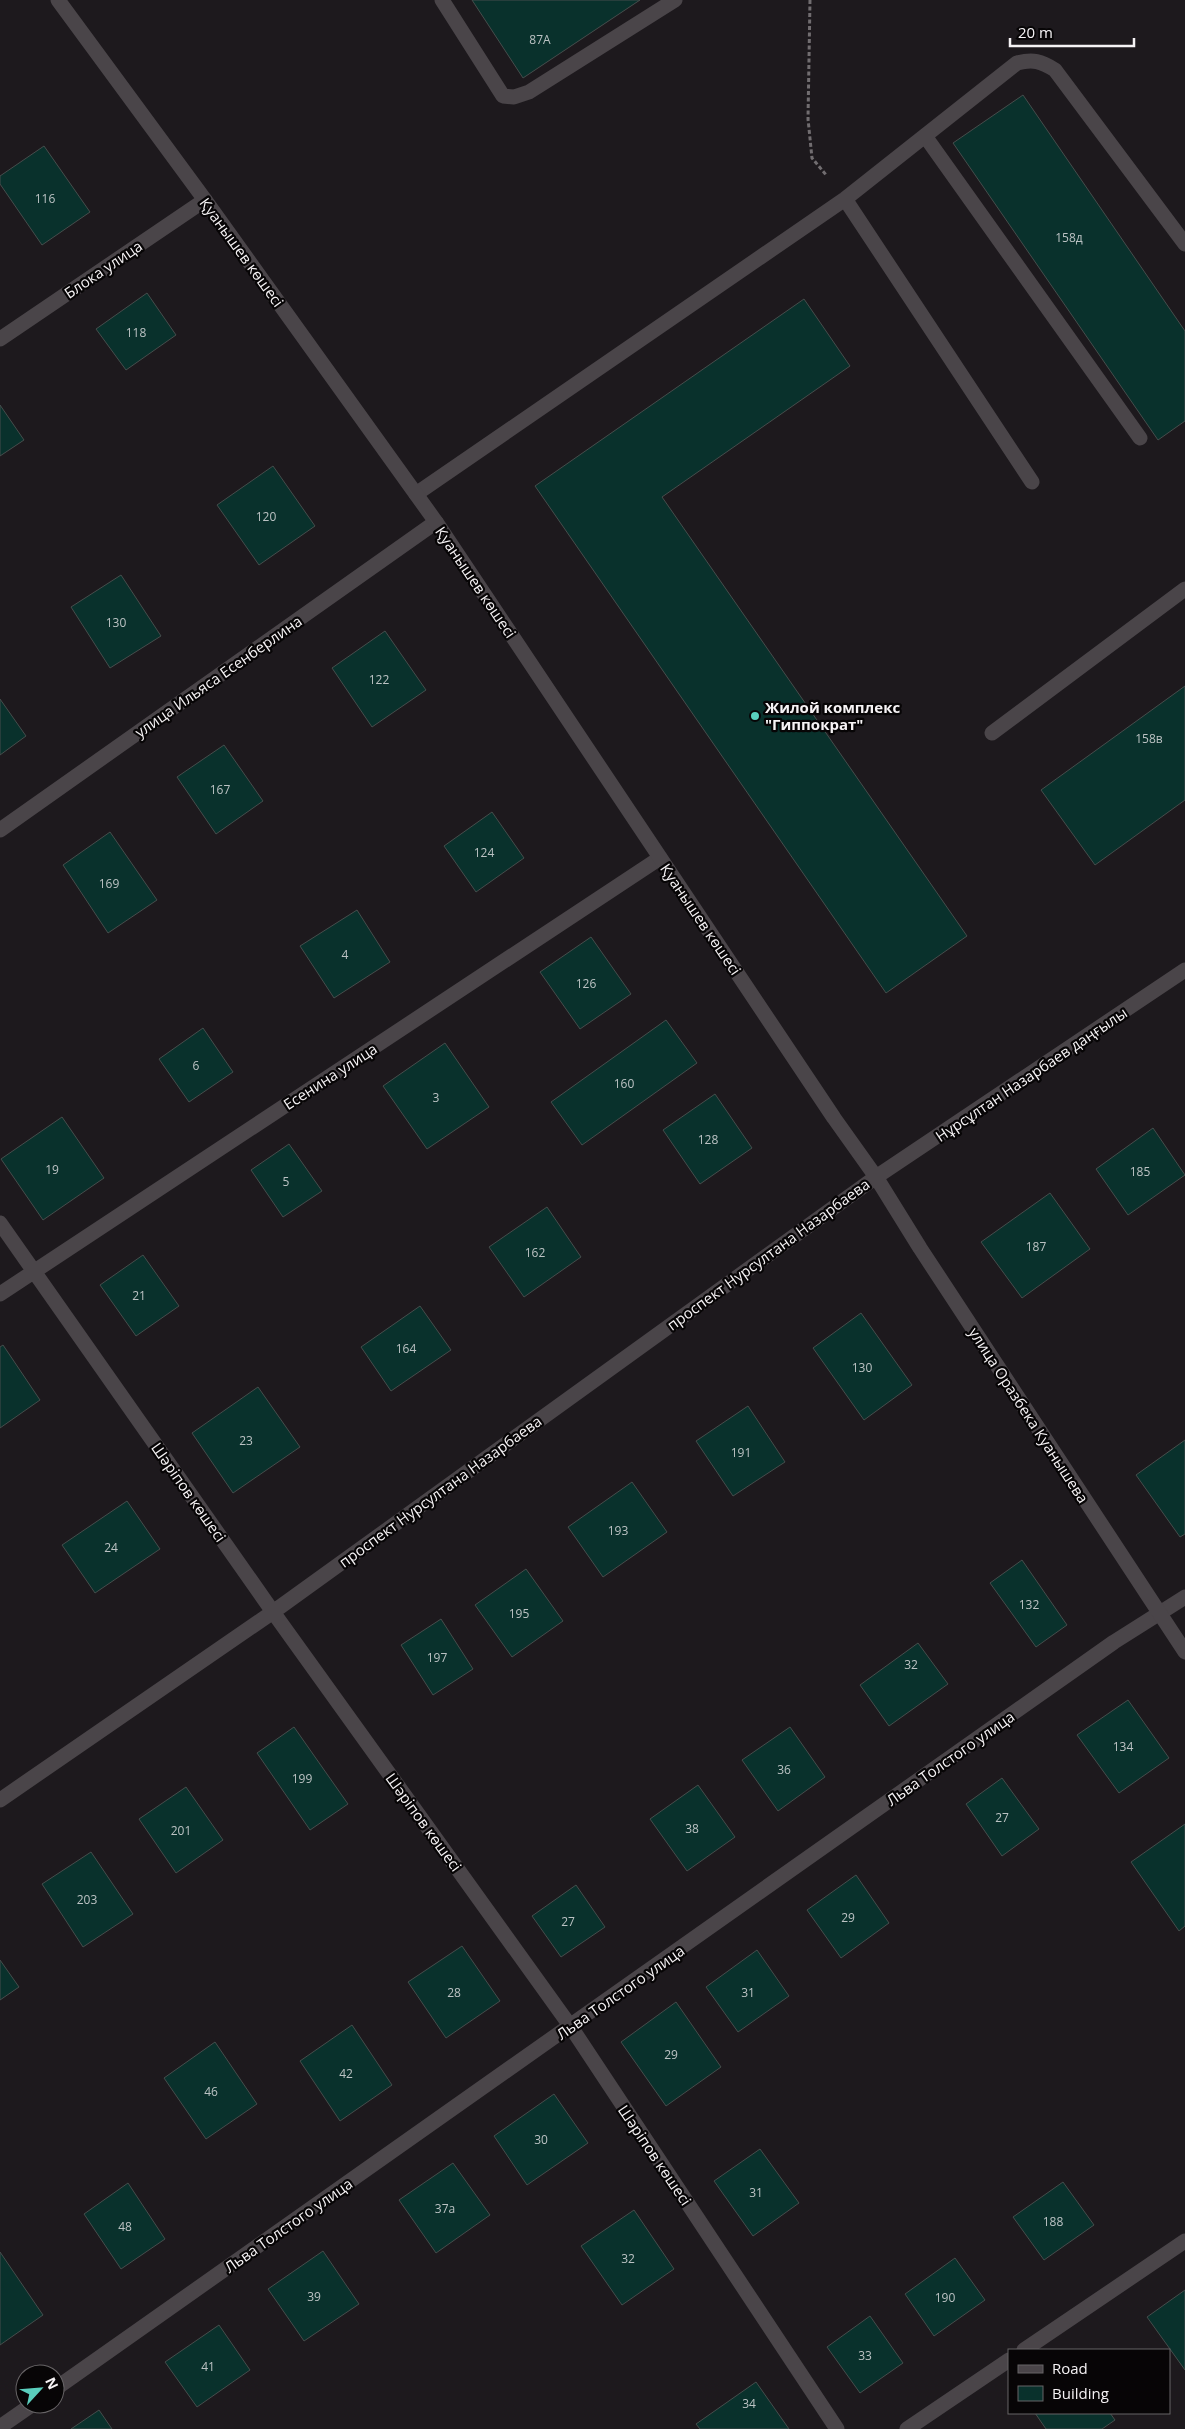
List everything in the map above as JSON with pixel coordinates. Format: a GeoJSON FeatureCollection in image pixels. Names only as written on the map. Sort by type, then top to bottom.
{"type":"FeatureCollection","features":[{"type":"Feature","properties":{"kind":"street","name":"Қуанышев көшесі"},"geometry":{"type":"LineString","coordinates":[[58,0],[205,200],[436,522],[834,1118],[876,1176]]}},
{"type":"Feature","properties":{"kind":"street"},"geometry":{"type":"LineString","coordinates":[[442,0],[503,96],[514,97],[529,92],[674,0]]}},
{"type":"Feature","properties":{"kind":"street"},"geometry":{"type":"LineString","coordinates":[[416,494],[845,199],[1017,63],[1028,60],[1041,61],[1055,70],[1185,244]]}},
{"type":"Feature","properties":{"kind":"street"},"geometry":{"type":"LineString","coordinates":[[925,136],[1140,438]]}},
{"type":"Feature","properties":{"kind":"street"},"geometry":{"type":"LineString","coordinates":[[845,199],[1032,482]]}},
{"type":"Feature","properties":{"kind":"street","name":"Блока улица"},"geometry":{"type":"LineString","coordinates":[[0,338],[205,200]]}},
{"type":"Feature","properties":{"kind":"street","name":"улица Ильяса Есенберлина"},"geometry":{"type":"LineString","coordinates":[[0,830],[436,522]]}},
{"type":"Feature","properties":{"kind":"street"},"geometry":{"type":"LineString","coordinates":[[992,732],[1185,589]]}},
{"type":"Feature","properties":{"kind":"street","name":"Есенина улица"},"geometry":{"type":"LineString","coordinates":[[0,1294],[660,858]]}},
{"type":"Feature","properties":{"kind":"street","name":"Нұрсұлтан Назарбаев даңғылы"},"geometry":{"type":"LineString","coordinates":[[876,1176],[1185,970]]}},
{"type":"Feature","properties":{"kind":"street","name":"проспект Нурсултана Назарбаева"},"geometry":{"type":"LineString","coordinates":[[0,1800],[274,1612],[876,1176]]}},
{"type":"Feature","properties":{"kind":"street","name":"улица Оразбека Куанышева"},"geometry":{"type":"LineString","coordinates":[[876,1176],[920,1248],[1185,1652]]}},
{"type":"Feature","properties":{"kind":"street","name":"Шәріпов көшесі"},"geometry":{"type":"LineString","coordinates":[[0,1223],[274,1612],[571,2027],[837,2429]]}},
{"type":"Feature","properties":{"kind":"street","name":"Льва Толстого улица"},"geometry":{"type":"LineString","coordinates":[[65,2382],[571,2027],[1106,1647],[1185,1597]]}},
{"type":"Feature","properties":{"kind":"street"},"geometry":{"type":"LineString","coordinates":[[1025,2349],[1185,2241]]}},
{"type":"Feature","properties":{"kind":"street"},"geometry":{"type":"LineString","coordinates":[[908,2429],[1008,2361]]}},
{"type":"Feature","properties":{"kind":"street"},"geometry":{"type":"LineString","coordinates":[[0,2427],[19,2414]]}},
{"type":"Feature","properties":{"kind":"path"},"geometry":{"type":"LineString","coordinates":[[810,0],[808,119],[812,158],[845,199]]}},
{"type":"Feature","properties":{"kind":"building"},"geometry":{"type":"Polygon","coordinates":[[[472,0],[640,0],[523,78],[472,0]]]}},
{"type":"Feature","properties":{"kind":"building"},"geometry":{"type":"Polygon","coordinates":[[[1023,95],[1185,331],[1185,421],[1158,440],[953,143],[1023,95]]]}},
{"type":"Feature","properties":{"kind":"building"},"geometry":{"type":"Polygon","coordinates":[[[44,146],[90,212],[42,245],[0,184],[0,176],[44,146]]]}},
{"type":"Feature","properties":{"kind":"building"},"geometry":{"type":"Polygon","coordinates":[[[147,293],[176,335],[126,370],[96,329],[147,293]]]}},
{"type":"Feature","properties":{"kind":"building","name":"Жилой комплекс \"Гиппократ\""},"geometry":{"type":"Polygon","coordinates":[[[804,299],[850,366],[662,497],[967,936],[886,993],[535,486],[804,299]]]}},
{"type":"Feature","properties":{"kind":"building"},"geometry":{"type":"Polygon","coordinates":[[[0,405],[24,440],[0,456],[0,405]]]}},
{"type":"Feature","properties":{"kind":"building"},"geometry":{"type":"Polygon","coordinates":[[[273,466],[315,526],[259,565],[217,505],[273,466]]]}},
{"type":"Feature","properties":{"kind":"building"},"geometry":{"type":"Polygon","coordinates":[[[121,575],[161,636],[110,668],[71,607],[121,575]]]}},
{"type":"Feature","properties":{"kind":"building"},"geometry":{"type":"Polygon","coordinates":[[[385,631],[426,690],[372,727],[332,668],[385,631]]]}},
{"type":"Feature","properties":{"kind":"building"},"geometry":{"type":"Polygon","coordinates":[[[1185,686],[1185,800],[1095,865],[1041,790],[1185,686]]]}},
{"type":"Feature","properties":{"kind":"building"},"geometry":{"type":"Polygon","coordinates":[[[0,699],[26,736],[0,755],[0,699]]]}},
{"type":"Feature","properties":{"kind":"building"},"geometry":{"type":"Polygon","coordinates":[[[224,745],[263,801],[216,834],[177,777],[224,745]]]}},
{"type":"Feature","properties":{"kind":"building"},"geometry":{"type":"Polygon","coordinates":[[[492,812],[524,858],[476,892],[444,846],[492,812]]]}},
{"type":"Feature","properties":{"kind":"building"},"geometry":{"type":"Polygon","coordinates":[[[110,832],[157,900],[108,933],[63,865],[110,832]]]}},
{"type":"Feature","properties":{"kind":"building"},"geometry":{"type":"Polygon","coordinates":[[[357,910],[390,962],[334,998],[300,946],[357,910]]]}},
{"type":"Feature","properties":{"kind":"building"},"geometry":{"type":"Polygon","coordinates":[[[591,937],[631,994],[580,1029],[540,972],[591,937]]]}},
{"type":"Feature","properties":{"kind":"building"},"geometry":{"type":"Polygon","coordinates":[[[666,1020],[697,1063],[582,1145],[551,1102],[666,1020]]]}},
{"type":"Feature","properties":{"kind":"building"},"geometry":{"type":"Polygon","coordinates":[[[203,1028],[233,1072],[189,1102],[159,1059],[203,1028]]]}},
{"type":"Feature","properties":{"kind":"building"},"geometry":{"type":"Polygon","coordinates":[[[445,1043],[489,1107],[427,1149],[383,1086],[445,1043]]]}},
{"type":"Feature","properties":{"kind":"building"},"geometry":{"type":"Polygon","coordinates":[[[715,1094],[752,1148],[700,1184],[663,1130],[715,1094]]]}},
{"type":"Feature","properties":{"kind":"building"},"geometry":{"type":"Polygon","coordinates":[[[62,1117],[104,1178],[43,1220],[1,1159],[62,1117]]]}},
{"type":"Feature","properties":{"kind":"building"},"geometry":{"type":"Polygon","coordinates":[[[1153,1128],[1185,1175],[1128,1215],[1096,1169],[1153,1128]]]}},
{"type":"Feature","properties":{"kind":"building"},"geometry":{"type":"Polygon","coordinates":[[[289,1144],[322,1191],[283,1217],[251,1170],[289,1144]]]}},
{"type":"Feature","properties":{"kind":"building"},"geometry":{"type":"Polygon","coordinates":[[[1050,1193],[1090,1249],[1022,1298],[981,1242],[1050,1193]]]}},
{"type":"Feature","properties":{"kind":"building"},"geometry":{"type":"Polygon","coordinates":[[[547,1207],[581,1257],[524,1297],[489,1247],[547,1207]]]}},
{"type":"Feature","properties":{"kind":"building"},"geometry":{"type":"Polygon","coordinates":[[[143,1255],[179,1306],[136,1336],[100,1285],[143,1255]]]}},
{"type":"Feature","properties":{"kind":"building"},"geometry":{"type":"Polygon","coordinates":[[[420,1306],[451,1350],[391,1391],[361,1347],[420,1306]]]}},
{"type":"Feature","properties":{"kind":"building"},"geometry":{"type":"Polygon","coordinates":[[[861,1313],[912,1385],[864,1420],[813,1348],[861,1313]]]}},
{"type":"Feature","properties":{"kind":"building"},"geometry":{"type":"Polygon","coordinates":[[[3,1345],[40,1400],[0,1428],[0,1347],[3,1345]]]}},
{"type":"Feature","properties":{"kind":"building"},"geometry":{"type":"Polygon","coordinates":[[[258,1387],[300,1447],[233,1493],[192,1433],[258,1387]]]}},
{"type":"Feature","properties":{"kind":"building"},"geometry":{"type":"Polygon","coordinates":[[[748,1406],[785,1462],[733,1496],[696,1441],[748,1406]]]}},
{"type":"Feature","properties":{"kind":"building"},"geometry":{"type":"Polygon","coordinates":[[[1185,1440],[1185,1534],[1180,1537],[1136,1475],[1185,1440]]]}},
{"type":"Feature","properties":{"kind":"building"},"geometry":{"type":"Polygon","coordinates":[[[632,1482],[667,1532],[603,1577],[568,1527],[632,1482]]]}},
{"type":"Feature","properties":{"kind":"building"},"geometry":{"type":"Polygon","coordinates":[[[127,1501],[160,1549],[95,1593],[62,1545],[127,1501]]]}},
{"type":"Feature","properties":{"kind":"building"},"geometry":{"type":"Polygon","coordinates":[[[1022,1560],[1067,1625],[1036,1647],[990,1583],[1022,1560]]]}},
{"type":"Feature","properties":{"kind":"building"},"geometry":{"type":"Polygon","coordinates":[[[526,1569],[563,1621],[512,1657],[475,1605],[526,1569]]]}},
{"type":"Feature","properties":{"kind":"building"},"geometry":{"type":"Polygon","coordinates":[[[441,1619],[473,1669],[433,1695],[401,1645],[441,1619]]]}},
{"type":"Feature","properties":{"kind":"building"},"geometry":{"type":"Polygon","coordinates":[[[918,1643],[948,1684],[889,1726],[860,1685],[918,1643]]]}},
{"type":"Feature","properties":{"kind":"building"},"geometry":{"type":"Polygon","coordinates":[[[1128,1700],[1169,1758],[1119,1793],[1077,1735],[1128,1700]]]}},
{"type":"Feature","properties":{"kind":"building"},"geometry":{"type":"Polygon","coordinates":[[[294,1727],[348,1804],[310,1830],[257,1753],[294,1727]]]}},
{"type":"Feature","properties":{"kind":"building"},"geometry":{"type":"Polygon","coordinates":[[[790,1727],[825,1777],[778,1811],[742,1760],[790,1727]]]}},
{"type":"Feature","properties":{"kind":"building"},"geometry":{"type":"Polygon","coordinates":[[[1002,1778],[1039,1829],[1002,1856],[966,1804],[1002,1778]]]}},
{"type":"Feature","properties":{"kind":"building"},"geometry":{"type":"Polygon","coordinates":[[[698,1785],[735,1837],[687,1871],[650,1819],[698,1785]]]}},
{"type":"Feature","properties":{"kind":"building"},"geometry":{"type":"Polygon","coordinates":[[[186,1787],[223,1840],[176,1873],[139,1819],[186,1787]]]}},
{"type":"Feature","properties":{"kind":"building"},"geometry":{"type":"Polygon","coordinates":[[[1185,1824],[1185,1926],[1179,1931],[1131,1862],[1185,1824]]]}},
{"type":"Feature","properties":{"kind":"building"},"geometry":{"type":"Polygon","coordinates":[[[91,1852],[133,1914],[83,1947],[42,1884],[91,1852]]]}},
{"type":"Feature","properties":{"kind":"building"},"geometry":{"type":"Polygon","coordinates":[[[856,1875],[889,1923],[841,1958],[807,1910],[856,1875]]]}},
{"type":"Feature","properties":{"kind":"building"},"geometry":{"type":"Polygon","coordinates":[[[576,1885],[605,1927],[561,1957],[532,1916],[576,1885]]]}},
{"type":"Feature","properties":{"kind":"building"},"geometry":{"type":"Polygon","coordinates":[[[462,1946],[500,2001],[446,2038],[408,1982],[462,1946]]]}},
{"type":"Feature","properties":{"kind":"building"},"geometry":{"type":"Polygon","coordinates":[[[757,1950],[789,1996],[738,2032],[706,1987],[757,1950]]]}},
{"type":"Feature","properties":{"kind":"building"},"geometry":{"type":"Polygon","coordinates":[[[0,1960],[19,1987],[0,2000],[0,1960]]]}},
{"type":"Feature","properties":{"kind":"building"},"geometry":{"type":"Polygon","coordinates":[[[676,2002],[721,2067],[666,2106],[621,2042],[676,2002]]]}},
{"type":"Feature","properties":{"kind":"building"},"geometry":{"type":"Polygon","coordinates":[[[352,2025],[392,2085],[340,2121],[300,2061],[352,2025]]]}},
{"type":"Feature","properties":{"kind":"building"},"geometry":{"type":"Polygon","coordinates":[[[215,2042],[257,2104],[206,2139],[164,2078],[215,2042]]]}},
{"type":"Feature","properties":{"kind":"building"},"geometry":{"type":"Polygon","coordinates":[[[554,2094],[588,2143],[527,2185],[494,2136],[554,2094]]]}},
{"type":"Feature","properties":{"kind":"building"},"geometry":{"type":"Polygon","coordinates":[[[760,2149],[799,2203],[753,2236],[714,2181],[760,2149]]]}},
{"type":"Feature","properties":{"kind":"building"},"geometry":{"type":"Polygon","coordinates":[[[453,2163],[490,2215],[436,2253],[399,2200],[453,2163]]]}},
{"type":"Feature","properties":{"kind":"building"},"geometry":{"type":"Polygon","coordinates":[[[1063,2182],[1094,2225],[1044,2260],[1013,2217],[1063,2182]]]}},
{"type":"Feature","properties":{"kind":"building"},"geometry":{"type":"Polygon","coordinates":[[[128,2183],[165,2239],[121,2269],[84,2214],[128,2183]]]}},
{"type":"Feature","properties":{"kind":"building"},"geometry":{"type":"Polygon","coordinates":[[[634,2210],[674,2269],[622,2305],[581,2246],[634,2210]]]}},
{"type":"Feature","properties":{"kind":"building"},"geometry":{"type":"Polygon","coordinates":[[[323,2251],[359,2304],[304,2341],[268,2289],[323,2251]]]}},
{"type":"Feature","properties":{"kind":"building"},"geometry":{"type":"Polygon","coordinates":[[[0,2252],[43,2315],[0,2345],[0,2252]]]}},
{"type":"Feature","properties":{"kind":"building"},"geometry":{"type":"Polygon","coordinates":[[[955,2258],[985,2300],[934,2336],[905,2294],[955,2258]]]}},
{"type":"Feature","properties":{"kind":"building"},"geometry":{"type":"Polygon","coordinates":[[[1185,2290],[1185,2370],[1170,2349],[1147,2317],[1185,2290]]]}},
{"type":"Feature","properties":{"kind":"building"},"geometry":{"type":"Polygon","coordinates":[[[870,2316],[903,2363],[860,2393],[827,2347],[870,2316]]]}},
{"type":"Feature","properties":{"kind":"building"},"geometry":{"type":"Polygon","coordinates":[[[219,2325],[250,2370],[197,2407],[165,2362],[219,2325]]]}},
{"type":"Feature","properties":{"kind":"building"},"geometry":{"type":"Polygon","coordinates":[[[756,2382],[789,2429],[700,2429],[696,2424],[756,2382]]]}},
{"type":"Feature","properties":{"kind":"building"},"geometry":{"type":"Polygon","coordinates":[[[99,2410],[112,2429],[71,2429],[99,2410]]]}},
{"type":"Feature","properties":{"kind":"building"},"geometry":{"type":"Polygon","coordinates":[[[1036,2414],[1111,2414],[1115,2420],[1102,2429],[1046,2429],[1036,2414]]]}},
{"type":"Feature","properties":{"kind":"place","name":"Жилой комплекс \"Гиппократ\""},"geometry":{"type":"Point","coordinates":[755,716]}}]}
